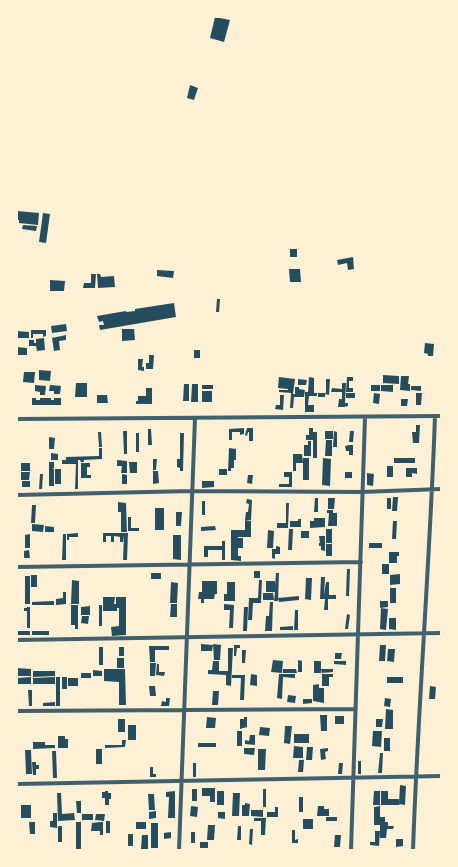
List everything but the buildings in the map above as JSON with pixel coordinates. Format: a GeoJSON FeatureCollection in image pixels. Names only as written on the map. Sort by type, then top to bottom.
{"type":"FeatureCollection","features":[{"type":"Feature","properties":{"kind":"street"},"geometry":{"type":"LineString","coordinates":[[413,850],[435,416]]}},
{"type":"Feature","properties":{"kind":"street"},"geometry":{"type":"LineString","coordinates":[[17,419],[441,416]]}},
{"type":"Feature","properties":{"kind":"street"},"geometry":{"type":"LineString","coordinates":[[351,850],[365,417]]}},
{"type":"Feature","properties":{"kind":"street"},"geometry":{"type":"LineString","coordinates":[[179,850],[195,418]]}},
{"type":"Feature","properties":{"kind":"street"},"geometry":{"type":"LineString","coordinates":[[17,495],[192,491],[362,492],[441,489]]}},
{"type":"Feature","properties":{"kind":"street"},"geometry":{"type":"LineString","coordinates":[[17,568],[360,562]]}},
{"type":"Feature","properties":{"kind":"street"},"geometry":{"type":"LineString","coordinates":[[17,640],[441,633]]}},
{"type":"Feature","properties":{"kind":"street"},"geometry":{"type":"LineString","coordinates":[[17,710],[355,709]]}},
{"type":"Feature","properties":{"kind":"street"},"geometry":{"type":"LineString","coordinates":[[17,784],[441,776]]}}]}
